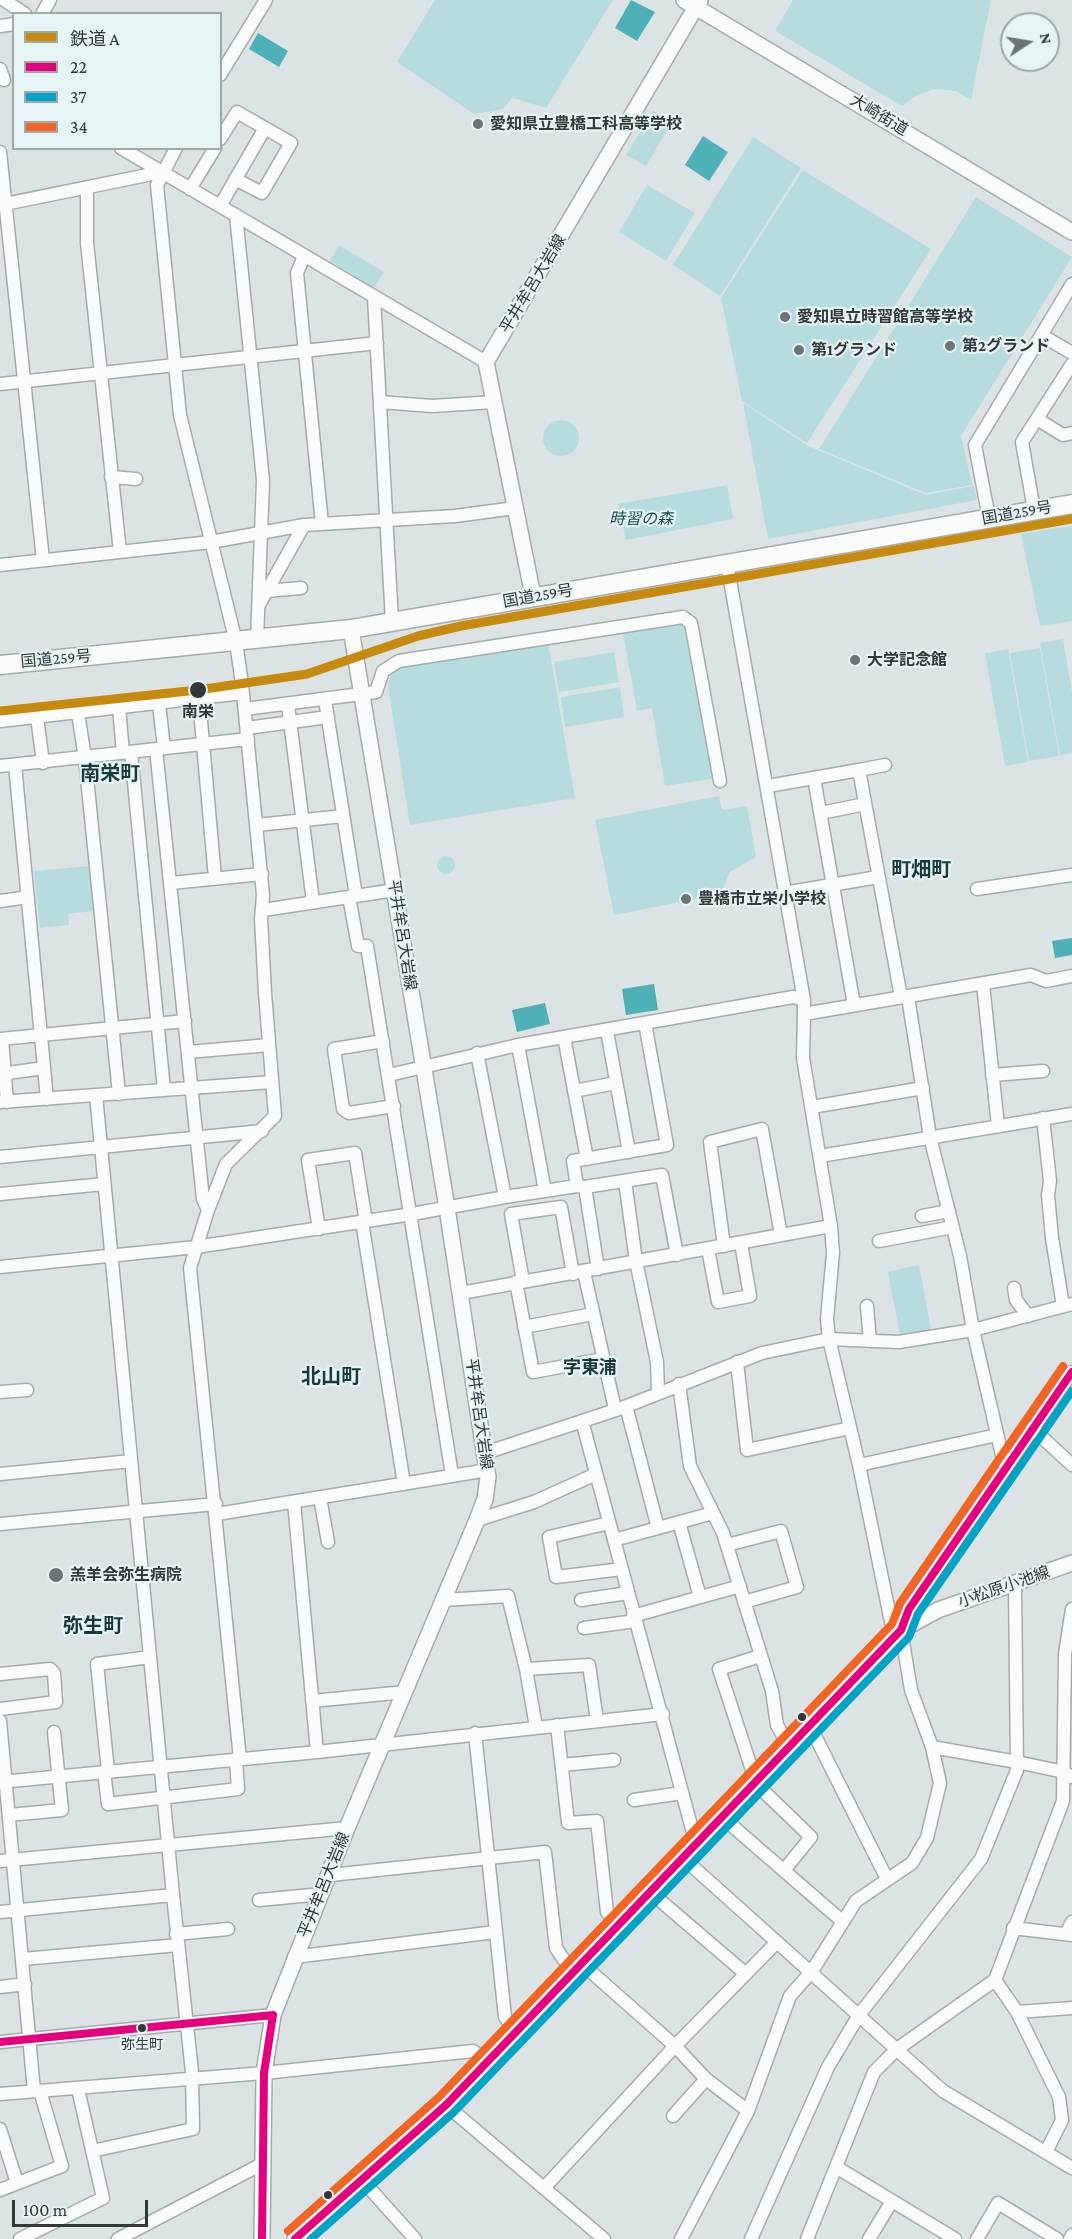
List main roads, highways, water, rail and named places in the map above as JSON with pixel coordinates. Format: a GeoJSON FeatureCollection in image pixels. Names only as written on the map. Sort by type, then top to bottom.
{"type":"FeatureCollection","features":[{"type":"Feature","properties":{"kind":"highway","name":"国道259号"},"geometry":{"type":"LineString","coordinates":[[0,665],[257,640],[392,622],[1072,504]]}},
{"type":"Feature","properties":{"kind":"main road","name":"大崎街道"},"geometry":{"type":"LineString","coordinates":[[693,2],[1071,229]]}},
{"type":"Feature","properties":{"kind":"main road","name":"平井牟呂大岩線"},"geometry":{"type":"LineString","coordinates":[[533,596],[486,362],[693,2]]}},
{"type":"Feature","properties":{"kind":"main road","name":"平井牟呂大岩線"},"geometry":{"type":"LineString","coordinates":[[262,2239],[264,2073],[273,2015],[294,1957],[331,1875],[347,1828],[477,1520],[486,1493],[488,1470],[351,628]]}},
{"type":"Feature","properties":{"kind":"main road","name":"小松原小池線"},"geometry":{"type":"LineString","coordinates":[[295,2239],[446,2105],[788,1745],[810,1726],[901,1630],[938,1610],[1072,1563]]}},
{"type":"Feature","properties":{"kind":"water"},"geometry":{"type":"Polygon","coordinates":[[[631,0],[655,12],[637,41],[615,28],[631,0]]]}},
{"type":"Feature","properties":{"kind":"water"},"geometry":{"type":"Polygon","coordinates":[[[258,33],[288,51],[279,67],[249,49],[258,33]]]}},
{"type":"Feature","properties":{"kind":"water"},"geometry":{"type":"Polygon","coordinates":[[[703,136],[728,152],[709,181],[685,165],[703,136]]]}},
{"type":"Feature","properties":{"kind":"water"},"geometry":{"type":"Polygon","coordinates":[[[1072,938],[1072,955],[1055,958],[1052,941],[1072,938]]]}},
{"type":"Feature","properties":{"kind":"water"},"geometry":{"type":"Polygon","coordinates":[[[654,984],[658,1010],[626,1015],[622,989],[654,984]]]}},
{"type":"Feature","properties":{"kind":"water"},"geometry":{"type":"Polygon","coordinates":[[[545,1003],[550,1024],[517,1032],[512,1010],[545,1003]]]}},
{"type":"Feature","properties":{"kind":"rail line","name":"A"},"geometry":{"type":"LineString","coordinates":[[0,711],[198,690],[307,674],[418,636],[461,626],[1072,519]]}},
{"type":"Feature","properties":{"kind":"place","name":"愛知県立豊橋工科高等学校"},"geometry":{"type":"Point","coordinates":[478,124]}},
{"type":"Feature","properties":{"kind":"place","name":"愛知県立時習館高等学校"},"geometry":{"type":"Point","coordinates":[785,317]}},
{"type":"Feature","properties":{"kind":"place","name":"第2グランド"},"geometry":{"type":"Point","coordinates":[950,346]}},
{"type":"Feature","properties":{"kind":"place","name":"第1グランド"},"geometry":{"type":"Point","coordinates":[799,350]}},
{"type":"Feature","properties":{"kind":"place","name":"大学記念館"},"geometry":{"type":"Point","coordinates":[855,660]}},
{"type":"Feature","properties":{"kind":"place","name":"南栄"},"geometry":{"type":"Point","coordinates":[198,690]}},
{"type":"Feature","properties":{"kind":"place","name":"豊橋市立栄小学校"},"geometry":{"type":"Point","coordinates":[686,899]}},
{"type":"Feature","properties":{"kind":"place","name":"羔羊会弥生病院"},"geometry":{"type":"Point","coordinates":[56,1575]}},
{"type":"Feature","properties":{"kind":"place","name":"弥生町"},"geometry":{"type":"Point","coordinates":[142,2028]}},
{"type":"Feature","properties":{"kind":"district","name":"南栄町"},"geometry":{"type":"Point","coordinates":[110,774]}},
{"type":"Feature","properties":{"kind":"district","name":"町畑町"},"geometry":{"type":"Point","coordinates":[921,870]}},
{"type":"Feature","properties":{"kind":"district","name":"字東浦"},"geometry":{"type":"Point","coordinates":[590,1367]}},
{"type":"Feature","properties":{"kind":"district","name":"北山町"},"geometry":{"type":"Point","coordinates":[331,1377]}},
{"type":"Feature","properties":{"kind":"district","name":"弥生町"},"geometry":{"type":"Point","coordinates":[93,1626]}},
{"type":"Feature","properties":{"kind":"park label","name":"時習の森"},"geometry":{"type":"Point","coordinates":[641,519]}}]}
